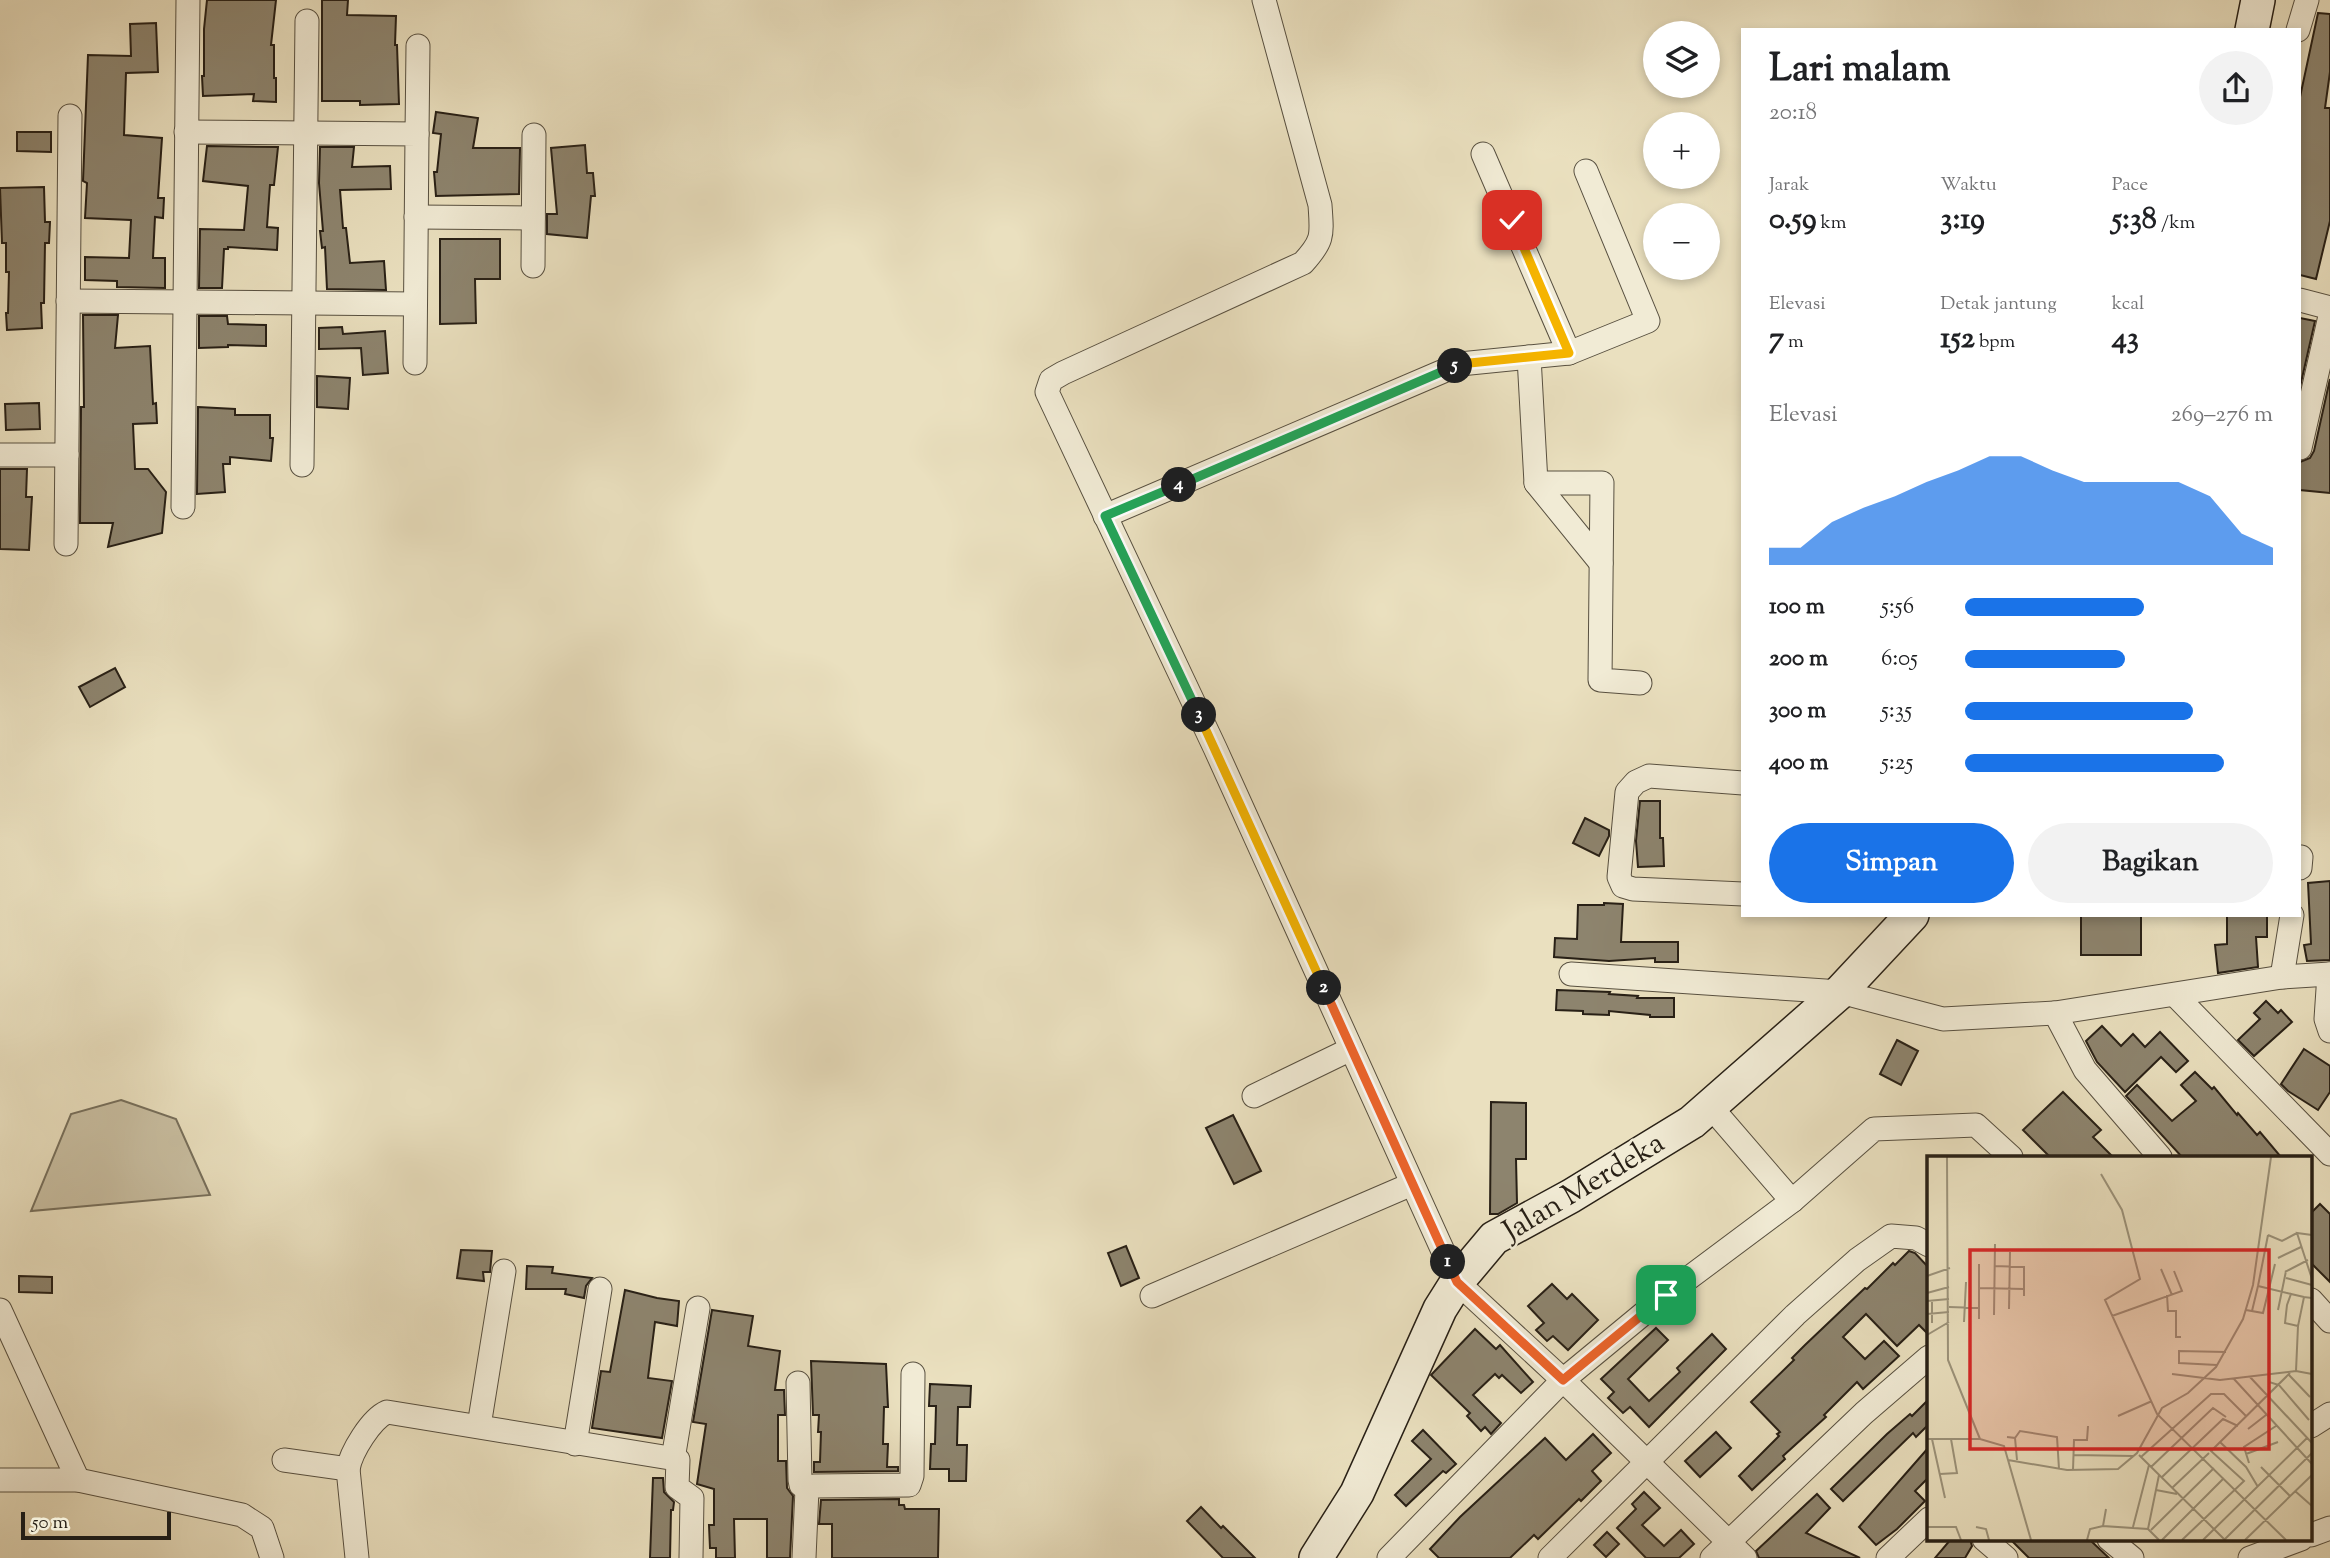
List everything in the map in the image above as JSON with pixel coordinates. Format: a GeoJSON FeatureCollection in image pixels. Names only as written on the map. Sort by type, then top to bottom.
{"type":"FeatureCollection","features":[{"type":"Feature","properties":{"kind":"street"},"geometry":{"type":"LineString","coordinates":[[183,507],[188,0]]}},
{"type":"Feature","properties":{"kind":"street"},"geometry":{"type":"LineString","coordinates":[[1264,0],[1320,205],[1321,231],[1318,247],[1303,263],[1051,380],[1047,392],[1215,748],[1457,1282],[1563,1380],[1745,1558]]}},
{"type":"Feature","properties":{"kind":"street"},"geometry":{"type":"LineString","coordinates":[[2252,28],[2258,0]]}},
{"type":"Feature","properties":{"kind":"street"},"geometry":{"type":"LineString","coordinates":[[2299,28],[2307,0]]}},
{"type":"Feature","properties":{"kind":"street"},"geometry":{"type":"LineString","coordinates":[[302,465],[307,21]]}},
{"type":"Feature","properties":{"kind":"street"},"geometry":{"type":"LineString","coordinates":[[415,363],[418,46]]}},
{"type":"Feature","properties":{"kind":"street"},"geometry":{"type":"LineString","coordinates":[[66,544],[70,116]]}},
{"type":"Feature","properties":{"kind":"street"},"geometry":{"type":"LineString","coordinates":[[186,132],[417,134]]}},
{"type":"Feature","properties":{"kind":"street"},"geometry":{"type":"LineString","coordinates":[[533,266],[534,135]]}},
{"type":"Feature","properties":{"kind":"street"},"geometry":{"type":"LineString","coordinates":[[1483,154],[1569,353]]}},
{"type":"Feature","properties":{"kind":"street"},"geometry":{"type":"LineString","coordinates":[[1105,516],[1460,364],[1569,353],[1648,321],[1586,171]]}},
{"type":"Feature","properties":{"kind":"street"},"geometry":{"type":"LineString","coordinates":[[416,217],[533,218]]}},
{"type":"Feature","properties":{"kind":"street"},"geometry":{"type":"LineString","coordinates":[[2301,300],[2330,308]]}},
{"type":"Feature","properties":{"kind":"street"},"geometry":{"type":"LineString","coordinates":[[68,301],[415,304]]}},
{"type":"Feature","properties":{"kind":"street"},"geometry":{"type":"LineString","coordinates":[[2301,444],[2330,316]]}},
{"type":"Feature","properties":{"kind":"street"},"geometry":{"type":"LineString","coordinates":[[1528,357],[1536,483],[1601,563]]}},
{"type":"Feature","properties":{"kind":"street"},"geometry":{"type":"LineString","coordinates":[[0,454],[67,456]]}},
{"type":"Feature","properties":{"kind":"street"},"geometry":{"type":"LineString","coordinates":[[1536,483],[1602,483],[1600,680],[1640,683]]}},
{"type":"Feature","properties":{"kind":"street"},"geometry":{"type":"LineString","coordinates":[[1741,783],[1649,776],[1636,782],[1627,792],[1619,877],[1623,886],[1633,889],[1741,894]]}},
{"type":"Feature","properties":{"kind":"street","name":"Jalan Merdeka"},"geometry":{"type":"LineString","coordinates":[[1317,1558],[1357,1493],[1440,1309],[1457,1282],[1494,1238],[1571,1196],[1681,1128],[1710,1106],[1840,992],[1910,917]]}},
{"type":"Feature","properties":{"kind":"street"},"geometry":{"type":"LineString","coordinates":[[2282,977],[2292,917]]}},
{"type":"Feature","properties":{"kind":"street"},"geometry":{"type":"LineString","coordinates":[[1571,974],[1840,992],[1943,1019],[2055,1013],[2176,996],[2282,977],[2329,974],[2326,1019],[2330,1031]]}},
{"type":"Feature","properties":{"kind":"street"},"geometry":{"type":"LineString","coordinates":[[2176,996],[2323,1149]]}},
{"type":"Feature","properties":{"kind":"street"},"geometry":{"type":"LineString","coordinates":[[2055,1013],[2085,1070],[2159,1156]]}},
{"type":"Feature","properties":{"kind":"street"},"geometry":{"type":"LineString","coordinates":[[1254,1096],[1351,1049]]}},
{"type":"Feature","properties":{"kind":"street"},"geometry":{"type":"LineString","coordinates":[[1710,1106],[1792,1201]]}},
{"type":"Feature","properties":{"kind":"street"},"geometry":{"type":"LineString","coordinates":[[1389,1558],[1563,1380],[1666,1295],[1792,1201],[1874,1129],[1976,1125],[2010,1156]]}},
{"type":"Feature","properties":{"kind":"street"},"geometry":{"type":"LineString","coordinates":[[1152,1296],[1412,1184]]}},
{"type":"Feature","properties":{"kind":"street"},"geometry":{"type":"LineString","coordinates":[[1550,1558],[1795,1315],[1857,1260],[1891,1237],[1916,1238],[1927,1244]]}},
{"type":"Feature","properties":{"kind":"street"},"geometry":{"type":"LineString","coordinates":[[479,1426],[504,1271]]}},
{"type":"Feature","properties":{"kind":"street"},"geometry":{"type":"LineString","coordinates":[[575,1444],[600,1289]]}},
{"type":"Feature","properties":{"kind":"street"},"geometry":{"type":"LineString","coordinates":[[2312,1301],[2330,1321]]}},
{"type":"Feature","properties":{"kind":"street"},"geometry":{"type":"LineString","coordinates":[[673,1458],[698,1308]]}},
{"type":"Feature","properties":{"kind":"street"},"geometry":{"type":"LineString","coordinates":[[0,1310],[78,1480]]}},
{"type":"Feature","properties":{"kind":"street"},"geometry":{"type":"LineString","coordinates":[[1712,1558],[1864,1413],[1927,1359]]}},
{"type":"Feature","properties":{"kind":"street"},"geometry":{"type":"LineString","coordinates":[[807,1489],[814,1486],[909,1485],[912,1476],[913,1374]]}},
{"type":"Feature","properties":{"kind":"street"},"geometry":{"type":"LineString","coordinates":[[798,1383],[800,1480],[801,1485],[807,1489]]}},
{"type":"Feature","properties":{"kind":"street"},"geometry":{"type":"LineString","coordinates":[[357,1558],[348,1469],[358,1445],[376,1419],[387,1412],[678,1460],[677,1487],[692,1498],[691,1558]]}},
{"type":"Feature","properties":{"kind":"street"},"geometry":{"type":"LineString","coordinates":[[2312,1425],[2330,1414]]}},
{"type":"Feature","properties":{"kind":"street"},"geometry":{"type":"LineString","coordinates":[[284,1460],[348,1469]]}},
{"type":"Feature","properties":{"kind":"street"},"geometry":{"type":"LineString","coordinates":[[0,1480],[78,1480],[242,1515],[262,1528],[272,1558]]}},
{"type":"Feature","properties":{"kind":"street"},"geometry":{"type":"LineString","coordinates":[[804,1558],[807,1489]]}},
{"type":"Feature","properties":{"kind":"street"},"geometry":{"type":"LineString","coordinates":[[1888,1558],[1927,1521]]}},
{"type":"Feature","properties":{"kind":"street"},"geometry":{"type":"LineString","coordinates":[[2312,1535],[2330,1528]]}},
{"type":"Feature","properties":{"kind":"street"},"geometry":{"type":"LineString","coordinates":[[1985,1540],[2006,1558]]}},
{"type":"Feature","properties":{"kind":"street"},"geometry":{"type":"LineString","coordinates":[[2110,1540],[2132,1558]]}},
{"type":"Feature","properties":{"kind":"street"},"geometry":{"type":"LineString","coordinates":[[2134,1540],[2138,1558]]}},
{"type":"Feature","properties":{"kind":"street"},"geometry":{"type":"LineString","coordinates":[[2250,1558],[2298,1540]]}},
{"type":"Feature","properties":{"kind":"shaded area"},"geometry":{"type":"Polygon","coordinates":[[[121,1100],[176,1119],[210,1195],[31,1211],[71,1114],[121,1100]]]}},
{"type":"Feature","properties":{"kind":"building"},"geometry":{"type":"Polygon","coordinates":[[[207,0],[276,0],[271,45],[274,45],[276,102],[253,101],[254,94],[203,96],[207,0]]]}},
{"type":"Feature","properties":{"kind":"building"},"geometry":{"type":"Polygon","coordinates":[[[322,0],[348,0],[347,15],[396,16],[399,104],[360,105],[360,101],[322,101],[322,0]]]}},
{"type":"Feature","properties":{"kind":"building"},"geometry":{"type":"Polygon","coordinates":[[[2318,13],[2330,14],[2330,72],[2325,108],[2330,108],[2330,221],[2316,279],[2301,275],[2301,92],[2318,13]]]}},
{"type":"Feature","properties":{"kind":"building"},"geometry":{"type":"Polygon","coordinates":[[[156,23],[158,72],[126,73],[124,135],[162,138],[158,198],[164,198],[163,218],[155,217],[153,258],[165,258],[165,288],[117,287],[117,281],[85,280],[85,257],[129,258],[131,220],[85,218],[87,183],[83,181],[88,55],[131,56],[130,24],[156,23]]]}},
{"type":"Feature","properties":{"kind":"building"},"geometry":{"type":"Polygon","coordinates":[[[436,112],[478,118],[473,148],[520,148],[519,194],[436,196],[434,172],[437,172],[441,134],[433,133],[436,112]]]}},
{"type":"Feature","properties":{"kind":"building"},"geometry":{"type":"Polygon","coordinates":[[[17,132],[51,132],[51,152],[17,151],[17,132]]]}},
{"type":"Feature","properties":{"kind":"building"},"geometry":{"type":"Polygon","coordinates":[[[585,145],[587,173],[593,173],[595,196],[591,196],[587,238],[547,234],[547,214],[557,214],[551,148],[585,145]]]}},
{"type":"Feature","properties":{"kind":"building"},"geometry":{"type":"Polygon","coordinates":[[[207,146],[278,147],[274,185],[270,185],[267,227],[278,228],[277,250],[224,249],[222,288],[199,288],[200,229],[244,230],[248,186],[203,181],[207,146]]]}},
{"type":"Feature","properties":{"kind":"building"},"geometry":{"type":"Polygon","coordinates":[[[320,147],[354,147],[352,167],[390,166],[391,189],[340,190],[343,228],[346,228],[350,263],[384,261],[386,290],[327,289],[325,247],[322,248],[320,231],[323,231],[319,183],[320,147]]]}},
{"type":"Feature","properties":{"kind":"building"},"geometry":{"type":"Polygon","coordinates":[[[44,187],[45,222],[50,222],[49,243],[45,243],[42,328],[7,330],[9,272],[6,272],[6,243],[2,243],[0,188],[44,187]]]}},
{"type":"Feature","properties":{"kind":"building"},"geometry":{"type":"Polygon","coordinates":[[[440,239],[500,239],[500,279],[475,279],[476,323],[440,324],[440,239]]]}},
{"type":"Feature","properties":{"kind":"building"},"geometry":{"type":"Polygon","coordinates":[[[83,315],[118,315],[115,348],[150,346],[153,404],[156,403],[157,423],[133,424],[135,469],[148,469],[166,492],[162,533],[108,547],[113,523],[80,523],[81,407],[84,407],[83,315]]]}},
{"type":"Feature","properties":{"kind":"building"},"geometry":{"type":"Polygon","coordinates":[[[199,316],[227,316],[228,324],[266,325],[266,346],[228,345],[199,348],[199,316]]]}},
{"type":"Feature","properties":{"kind":"building"},"geometry":{"type":"Polygon","coordinates":[[[2301,318],[2315,321],[2301,383],[2301,318]]]}},
{"type":"Feature","properties":{"kind":"building"},"geometry":{"type":"Polygon","coordinates":[[[342,327],[343,334],[385,331],[388,373],[363,375],[361,348],[319,349],[319,328],[342,327]]]}},
{"type":"Feature","properties":{"kind":"building"},"geometry":{"type":"Polygon","coordinates":[[[317,376],[350,378],[348,409],[317,407],[317,376]]]}},
{"type":"Feature","properties":{"kind":"building"},"geometry":{"type":"Polygon","coordinates":[[[2330,379],[2330,493],[2301,490],[2301,462],[2310,458],[2314,451],[2330,379]]]}},
{"type":"Feature","properties":{"kind":"building"},"geometry":{"type":"Polygon","coordinates":[[[39,403],[40,429],[6,430],[5,404],[39,403]]]}},
{"type":"Feature","properties":{"kind":"building"},"geometry":{"type":"Polygon","coordinates":[[[198,407],[235,409],[235,415],[270,415],[270,438],[273,438],[271,461],[230,457],[230,464],[223,464],[225,492],[197,494],[198,407]]]}},
{"type":"Feature","properties":{"kind":"building"},"geometry":{"type":"Polygon","coordinates":[[[0,469],[27,469],[26,497],[32,497],[29,550],[0,549],[0,469]]]}},
{"type":"Feature","properties":{"kind":"building"},"geometry":{"type":"Polygon","coordinates":[[[115,668],[125,687],[90,707],[79,687],[115,668]]]}},
{"type":"Feature","properties":{"kind":"building"},"geometry":{"type":"Polygon","coordinates":[[[1640,801],[1660,801],[1660,838],[1663,838],[1664,866],[1638,867],[1636,841],[1640,801]]]}},
{"type":"Feature","properties":{"kind":"building"},"geometry":{"type":"Polygon","coordinates":[[[1585,818],[1609,830],[1609,836],[1599,856],[1573,843],[1585,818]]]}},
{"type":"Feature","properties":{"kind":"building"},"geometry":{"type":"Polygon","coordinates":[[[2330,881],[2330,960],[2307,961],[2304,945],[2311,944],[2308,883],[2330,881]]]}},
{"type":"Feature","properties":{"kind":"building"},"geometry":{"type":"Polygon","coordinates":[[[1623,904],[1621,942],[1678,942],[1678,962],[1655,962],[1655,958],[1609,961],[1554,957],[1555,938],[1577,939],[1578,905],[1623,904]]]}},
{"type":"Feature","properties":{"kind":"building"},"geometry":{"type":"Polygon","coordinates":[[[2081,917],[2141,917],[2141,955],[2081,955],[2081,917]]]}},
{"type":"Feature","properties":{"kind":"building"},"geometry":{"type":"Polygon","coordinates":[[[2227,917],[2267,917],[2267,937],[2256,937],[2258,967],[2218,973],[2215,945],[2227,944],[2227,917]]]}},
{"type":"Feature","properties":{"kind":"building"},"geometry":{"type":"Polygon","coordinates":[[[1557,990],[1610,992],[1609,994],[1638,996],[1637,998],[1674,998],[1674,1017],[1650,1017],[1609,1011],[1609,1015],[1583,1014],[1583,1011],[1556,1010],[1557,990]]]}},
{"type":"Feature","properties":{"kind":"building"},"geometry":{"type":"Polygon","coordinates":[[[2266,1001],[2278,1013],[2281,1010],[2292,1022],[2254,1056],[2238,1040],[2260,1019],[2254,1013],[2266,1001]]]}},
{"type":"Feature","properties":{"kind":"building"},"geometry":{"type":"Polygon","coordinates":[[[2102,1026],[2121,1046],[2133,1034],[2145,1047],[2160,1032],[2188,1061],[2176,1072],[2161,1057],[2125,1092],[2097,1062],[2086,1041],[2102,1026]]]}},
{"type":"Feature","properties":{"kind":"building"},"geometry":{"type":"Polygon","coordinates":[[[1897,1040],[1918,1051],[1901,1085],[1880,1074],[1897,1040]]]}},
{"type":"Feature","properties":{"kind":"building"},"geometry":{"type":"Polygon","coordinates":[[[2304,1049],[2330,1066],[2330,1092],[2318,1110],[2281,1084],[2304,1049]]]}},
{"type":"Feature","properties":{"kind":"building"},"geometry":{"type":"Polygon","coordinates":[[[2195,1072],[2212,1089],[2214,1087],[2257,1135],[2260,1132],[2280,1156],[2181,1156],[2126,1096],[2137,1085],[2172,1121],[2196,1101],[2181,1085],[2195,1072]]]}},
{"type":"Feature","properties":{"kind":"building"},"geometry":{"type":"Polygon","coordinates":[[[2063,1092],[2101,1130],[2093,1137],[2112,1156],[2049,1156],[2023,1130],[2063,1092]]]}},
{"type":"Feature","properties":{"kind":"building"},"geometry":{"type":"Polygon","coordinates":[[[1491,1102],[1526,1103],[1526,1159],[1516,1159],[1517,1203],[1498,1214],[1490,1214],[1491,1102]]]}},
{"type":"Feature","properties":{"kind":"building"},"geometry":{"type":"Polygon","coordinates":[[[1233,1115],[1261,1171],[1234,1184],[1206,1128],[1233,1115]]]}},
{"type":"Feature","properties":{"kind":"building"},"geometry":{"type":"Polygon","coordinates":[[[2320,1204],[2330,1214],[2330,1282],[2312,1264],[2312,1212],[2320,1204]]]}},
{"type":"Feature","properties":{"kind":"building"},"geometry":{"type":"Polygon","coordinates":[[[1126,1246],[1139,1278],[1121,1286],[1108,1253],[1126,1246]]]}},
{"type":"Feature","properties":{"kind":"building"},"geometry":{"type":"Polygon","coordinates":[[[461,1250],[492,1251],[490,1272],[483,1272],[484,1281],[457,1278],[461,1250]]]}},
{"type":"Feature","properties":{"kind":"building"},"geometry":{"type":"Polygon","coordinates":[[[1909,1251],[1915,1253],[1927,1266],[1927,1333],[1919,1325],[1897,1346],[1866,1314],[1843,1337],[1865,1359],[1884,1341],[1899,1356],[1863,1389],[1857,1382],[1824,1415],[1826,1417],[1783,1456],[1785,1459],[1752,1490],[1739,1476],[1780,1432],[1751,1402],[1794,1360],[1792,1358],[1805,1345],[1893,1263],[1895,1265],[1909,1251]]]}},
{"type":"Feature","properties":{"kind":"building"},"geometry":{"type":"Polygon","coordinates":[[[527,1266],[553,1267],[552,1273],[592,1278],[586,1286],[584,1298],[565,1294],[566,1289],[526,1289],[527,1266]]]}},
{"type":"Feature","properties":{"kind":"building"},"geometry":{"type":"Polygon","coordinates":[[[19,1276],[52,1277],[52,1293],[19,1292],[19,1276]]]}},
{"type":"Feature","properties":{"kind":"building"},"geometry":{"type":"Polygon","coordinates":[[[1552,1284],[1567,1299],[1572,1294],[1598,1320],[1568,1350],[1553,1336],[1547,1341],[1536,1330],[1544,1323],[1528,1306],[1552,1284]]]}},
{"type":"Feature","properties":{"kind":"building"},"geometry":{"type":"Polygon","coordinates":[[[625,1290],[679,1301],[677,1326],[655,1322],[648,1378],[672,1381],[662,1438],[592,1428],[601,1371],[610,1372],[625,1290]]]}},
{"type":"Feature","properties":{"kind":"building"},"geometry":{"type":"Polygon","coordinates":[[[712,1310],[753,1316],[748,1346],[780,1351],[775,1390],[784,1390],[785,1415],[778,1415],[778,1461],[786,1461],[787,1488],[793,1496],[790,1558],[767,1558],[767,1519],[734,1519],[735,1558],[716,1558],[716,1548],[710,1548],[709,1525],[714,1525],[714,1489],[697,1484],[706,1424],[693,1422],[712,1310]]]}},
{"type":"Feature","properties":{"kind":"building"},"geometry":{"type":"Polygon","coordinates":[[[1656,1328],[1668,1340],[1628,1379],[1649,1401],[1680,1372],[1677,1368],[1712,1334],[1726,1349],[1649,1427],[1630,1407],[1623,1413],[1608,1398],[1614,1392],[1601,1379],[1656,1328]]]}},
{"type":"Feature","properties":{"kind":"building"},"geometry":{"type":"Polygon","coordinates":[[[1475,1329],[1496,1349],[1500,1345],[1533,1382],[1521,1393],[1502,1375],[1499,1378],[1495,1374],[1473,1395],[1501,1423],[1491,1434],[1485,1427],[1481,1431],[1467,1416],[1470,1413],[1431,1375],[1475,1329]]]}},
{"type":"Feature","properties":{"kind":"building"},"geometry":{"type":"Polygon","coordinates":[[[811,1361],[886,1364],[888,1407],[884,1407],[883,1444],[888,1444],[887,1467],[898,1467],[898,1471],[814,1472],[814,1462],[820,1462],[821,1432],[818,1432],[819,1415],[813,1415],[811,1361]]]}},
{"type":"Feature","properties":{"kind":"building"},"geometry":{"type":"Polygon","coordinates":[[[930,1384],[971,1386],[970,1407],[958,1407],[957,1445],[967,1445],[966,1481],[949,1481],[949,1469],[930,1469],[931,1444],[935,1444],[936,1406],[929,1406],[930,1384]]]}},
{"type":"Feature","properties":{"kind":"building"},"geometry":{"type":"Polygon","coordinates":[[[1927,1401],[1927,1426],[1916,1437],[1913,1433],[1843,1501],[1831,1489],[1887,1434],[1910,1414],[1912,1416],[1927,1401]]]}},
{"type":"Feature","properties":{"kind":"building"},"geometry":{"type":"Polygon","coordinates":[[[1423,1430],[1456,1464],[1446,1473],[1443,1471],[1406,1506],[1395,1495],[1431,1459],[1412,1441],[1423,1430]]]}},
{"type":"Feature","properties":{"kind":"building"},"geometry":{"type":"Polygon","coordinates":[[[1716,1432],[1731,1448],[1700,1477],[1685,1461],[1716,1432]]]}},
{"type":"Feature","properties":{"kind":"building"},"geometry":{"type":"Polygon","coordinates":[[[1593,1434],[1611,1453],[1592,1471],[1601,1481],[1538,1539],[1534,1535],[1510,1558],[1439,1558],[1430,1549],[1460,1517],[1545,1438],[1566,1460],[1593,1434]]]}},
{"type":"Feature","properties":{"kind":"building"},"geometry":{"type":"Polygon","coordinates":[[[1927,1449],[1927,1479],[1915,1491],[1925,1501],[1897,1529],[1876,1545],[1859,1527],[1927,1449]]]}},
{"type":"Feature","properties":{"kind":"building"},"geometry":{"type":"Polygon","coordinates":[[[653,1478],[663,1478],[664,1492],[674,1502],[671,1510],[670,1558],[650,1558],[653,1478]]]}},
{"type":"Feature","properties":{"kind":"building"},"geometry":{"type":"Polygon","coordinates":[[[1644,1492],[1660,1508],[1642,1525],[1664,1546],[1681,1530],[1694,1544],[1679,1558],[1646,1558],[1617,1528],[1636,1509],[1632,1504],[1644,1492]]]}},
{"type":"Feature","properties":{"kind":"building"},"geometry":{"type":"Polygon","coordinates":[[[1817,1494],[1830,1508],[1806,1533],[1860,1558],[1759,1558],[1756,1551],[1817,1494]]]}},
{"type":"Feature","properties":{"kind":"building"},"geometry":{"type":"Polygon","coordinates":[[[899,1499],[899,1505],[904,1505],[905,1509],[939,1509],[938,1558],[832,1558],[832,1524],[819,1524],[821,1500],[899,1499]]]}},
{"type":"Feature","properties":{"kind":"building"},"geometry":{"type":"Polygon","coordinates":[[[1201,1507],[1255,1558],[1223,1558],[1187,1521],[1201,1507]]]}},
{"type":"Feature","properties":{"kind":"building"},"geometry":{"type":"Polygon","coordinates":[[[1607,1532],[1619,1544],[1606,1557],[1594,1545],[1607,1532]]]}},
{"type":"Feature","properties":{"kind":"building"},"geometry":{"type":"Polygon","coordinates":[[[1950,1540],[1970,1540],[1972,1546],[1965,1558],[1935,1558],[1950,1540]]]}},
{"type":"Feature","properties":{"kind":"building"},"geometry":{"type":"Polygon","coordinates":[[[2011,1540],[2090,1540],[2109,1558],[2029,1558],[2011,1540]]]}},
{"type":"Feature","properties":{"kind":"route"},"geometry":{"type":"LineString","coordinates":[[1512,220],[1569,353],[1460,364],[1105,516],[1215,748],[1457,1282],[1563,1380],[1666,1295]]}}]}
